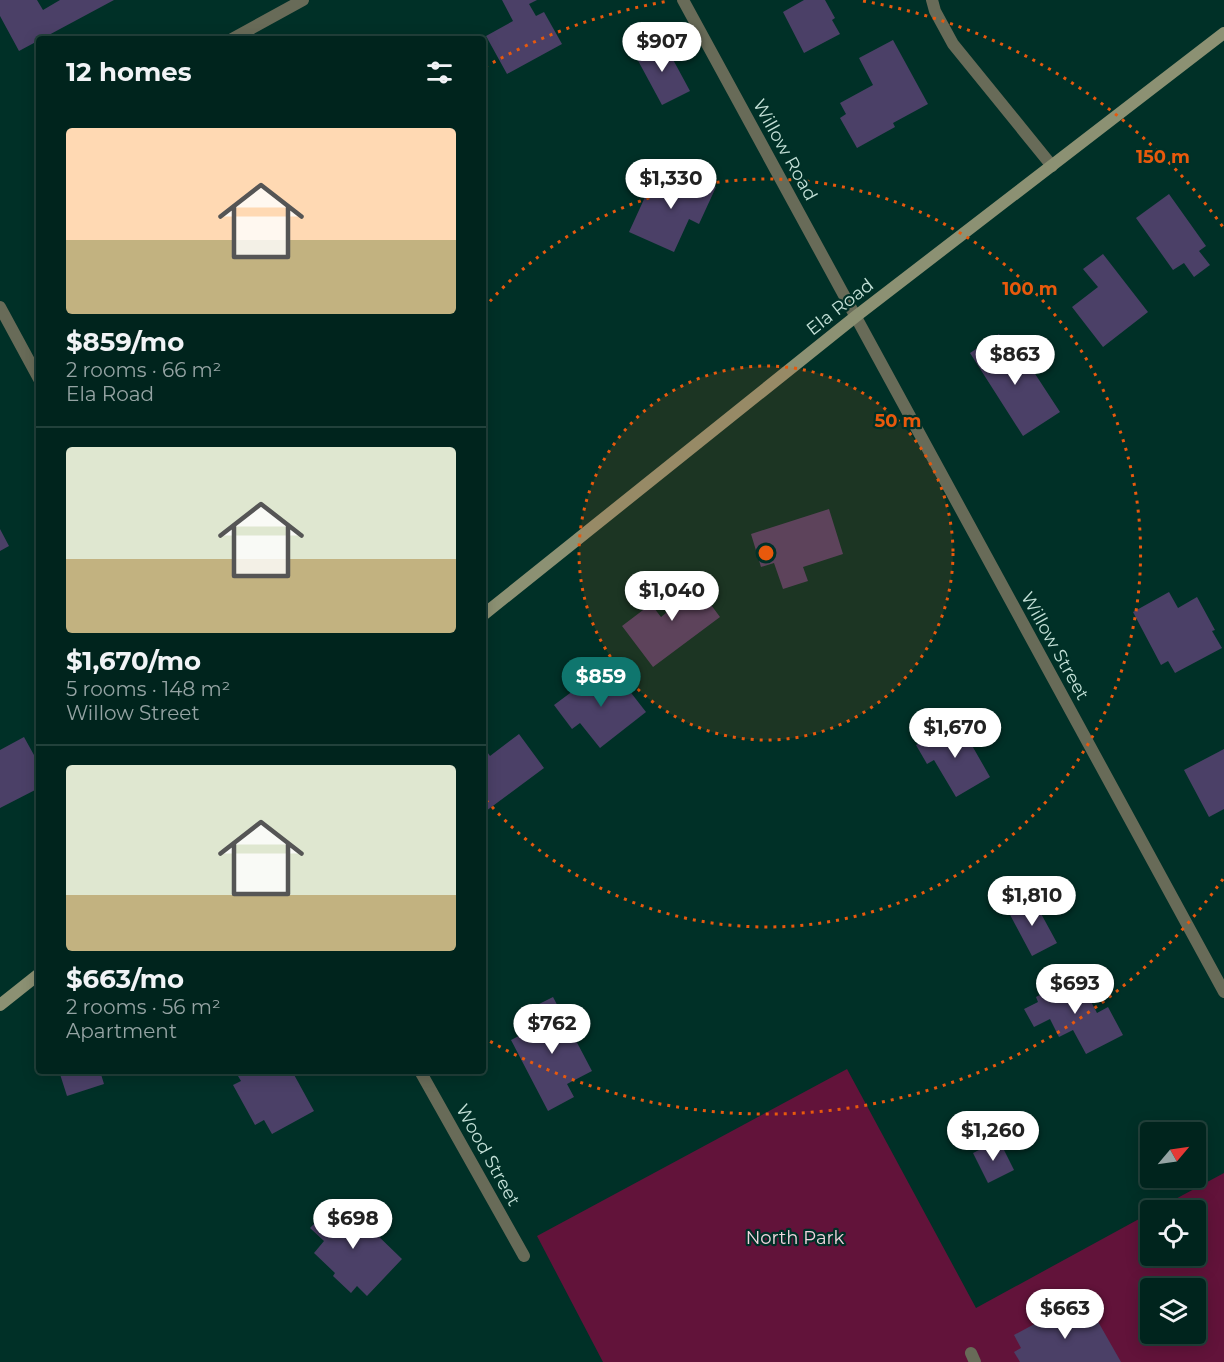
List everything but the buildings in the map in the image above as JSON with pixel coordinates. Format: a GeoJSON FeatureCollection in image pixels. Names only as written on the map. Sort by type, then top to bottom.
{"type":"FeatureCollection","features":[{"type":"Feature","properties":{"kind":"main road","name":"Ela Road"},"geometry":{"type":"LineString","coordinates":[[486,613],[855,317],[1224,33]]}},
{"type":"Feature","properties":{"kind":"main road"},"geometry":{"type":"LineString","coordinates":[[0,1005],[36,976]]}},
{"type":"Feature","properties":{"kind":"street"},"geometry":{"type":"LineString","coordinates":[[237,36],[303,0]]}},
{"type":"Feature","properties":{"kind":"street","name":"Willow Road"},"geometry":{"type":"LineString","coordinates":[[683,0],[855,317]]}},
{"type":"Feature","properties":{"kind":"street"},"geometry":{"type":"LineString","coordinates":[[932,0],[953,44],[1052,166]]}},
{"type":"Feature","properties":{"kind":"street"},"geometry":{"type":"LineString","coordinates":[[0,307],[36,373]]}},
{"type":"Feature","properties":{"kind":"street","name":"Willow Street"},"geometry":{"type":"LineString","coordinates":[[855,317],[1224,992]]}},
{"type":"Feature","properties":{"kind":"street","name":"Wood Street"},"geometry":{"type":"LineString","coordinates":[[422,1074],[524,1256]]}},
{"type":"Feature","properties":{"kind":"green space","name":"North Park"},"geometry":{"type":"Polygon","coordinates":[[[847,1069],[976,1308],[1140,1218],[1140,1266],[1206,1266],[1206,1200],[1174,1200],[1196,1188],[1206,1188],[1206,1183],[1224,1173],[1224,1362],[603,1362],[537,1236],[847,1069]]]}}]}
